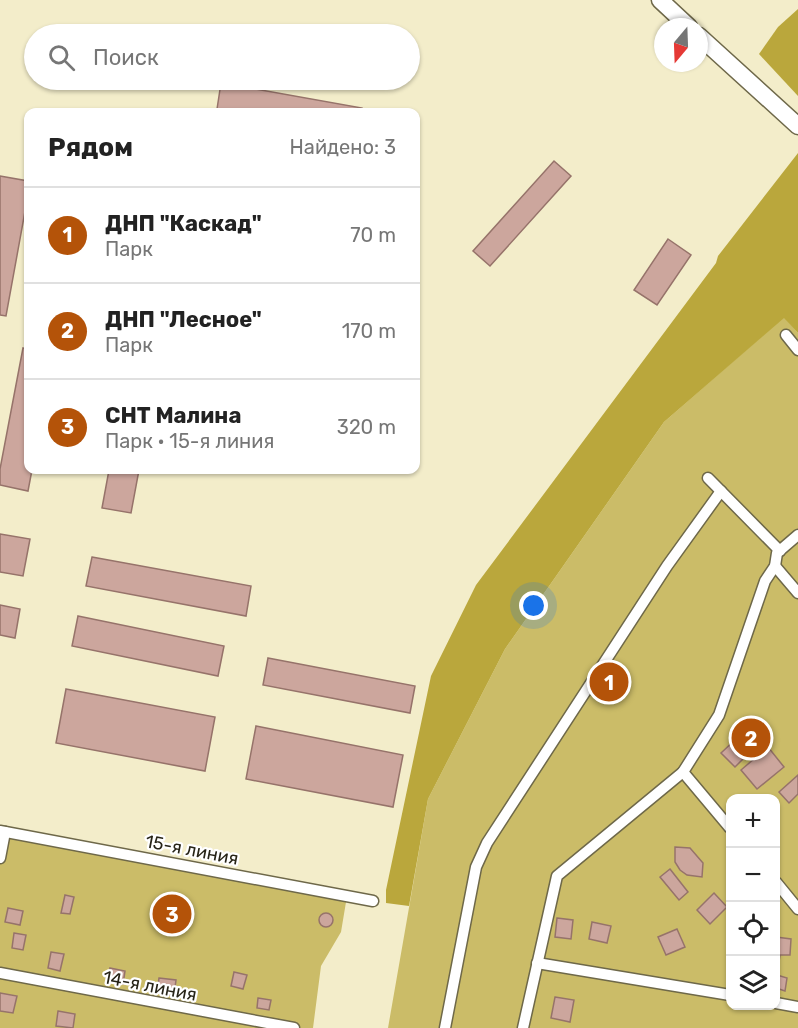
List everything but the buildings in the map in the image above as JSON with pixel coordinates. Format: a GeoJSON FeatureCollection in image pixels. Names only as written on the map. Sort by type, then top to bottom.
{"type":"FeatureCollection","features":[{"type":"Feature","properties":{"kind":"main road"},"geometry":{"type":"LineString","coordinates":[[660,0],[679,18]]}},
{"type":"Feature","properties":{"kind":"main road"},"geometry":{"type":"LineString","coordinates":[[708,44],[798,126]]}},
{"type":"Feature","properties":{"kind":"street"},"geometry":{"type":"LineString","coordinates":[[786,335],[798,350]]}},
{"type":"Feature","properties":{"kind":"street"},"geometry":{"type":"LineString","coordinates":[[708,478],[780,551]]}},
{"type":"Feature","properties":{"kind":"street"},"geometry":{"type":"LineString","coordinates":[[445,1028],[476,867],[487,843],[667,566],[721,491]]}},
{"type":"Feature","properties":{"kind":"street"},"geometry":{"type":"LineString","coordinates":[[524,1028],[557,876],[683,772],[719,715],[765,580],[775,566],[780,551],[798,535]]}},
{"type":"Feature","properties":{"kind":"street"},"geometry":{"type":"LineString","coordinates":[[775,566],[798,593]]}},
{"type":"Feature","properties":{"kind":"street"},"geometry":{"type":"LineString","coordinates":[[683,772],[726,823]]}},
{"type":"Feature","properties":{"kind":"street"},"geometry":{"type":"LineString","coordinates":[[0,858],[2,832]]}},
{"type":"Feature","properties":{"kind":"street","name":"15-я линия"},"geometry":{"type":"LineString","coordinates":[[2,832],[373,901]]}},
{"type":"Feature","properties":{"kind":"street"},"geometry":{"type":"LineString","coordinates":[[780,887],[798,909]]}},
{"type":"Feature","properties":{"kind":"street"},"geometry":{"type":"LineString","coordinates":[[537,963],[726,994]]}},
{"type":"Feature","properties":{"kind":"street","name":"14-я линия"},"geometry":{"type":"LineString","coordinates":[[0,973],[294,1028]]}},
{"type":"Feature","properties":{"kind":"street"},"geometry":{"type":"LineString","coordinates":[[780,1004],[798,1006]]}},
{"type":"Feature","properties":{"kind":"shaded area"},"geometry":{"type":"Polygon","coordinates":[[[798,9],[798,96],[759,54],[778,27],[798,9]]]}},
{"type":"Feature","properties":{"kind":"shaded area"},"geometry":{"type":"Polygon","coordinates":[[[798,153],[798,333],[784,318],[664,422],[505,649],[428,799],[409,906],[386,903],[386,890],[431,676],[476,585],[716,263],[718,256],[798,153]]]}},
{"type":"Feature","properties":{"kind":"shaded area"},"geometry":{"type":"Polygon","coordinates":[[[784,317],[798,333],[798,1028],[388,1028],[428,799],[505,649],[664,422],[784,317]]]}},
{"type":"Feature","properties":{"kind":"shaded area"},"geometry":{"type":"Polygon","coordinates":[[[0,831],[347,896],[341,932],[321,966],[313,1028],[0,1028],[0,831]]]}},
{"type":"Feature","properties":{"kind":"place","name":"ДНП \"Каскад\""},"geometry":{"type":"Point","coordinates":[609,682]}},
{"type":"Feature","properties":{"kind":"place","name":"ДНП \"Лесное\""},"geometry":{"type":"Point","coordinates":[751,738]}},
{"type":"Feature","properties":{"kind":"place","name":"СНТ Малина"},"geometry":{"type":"Point","coordinates":[172,914]}}]}
